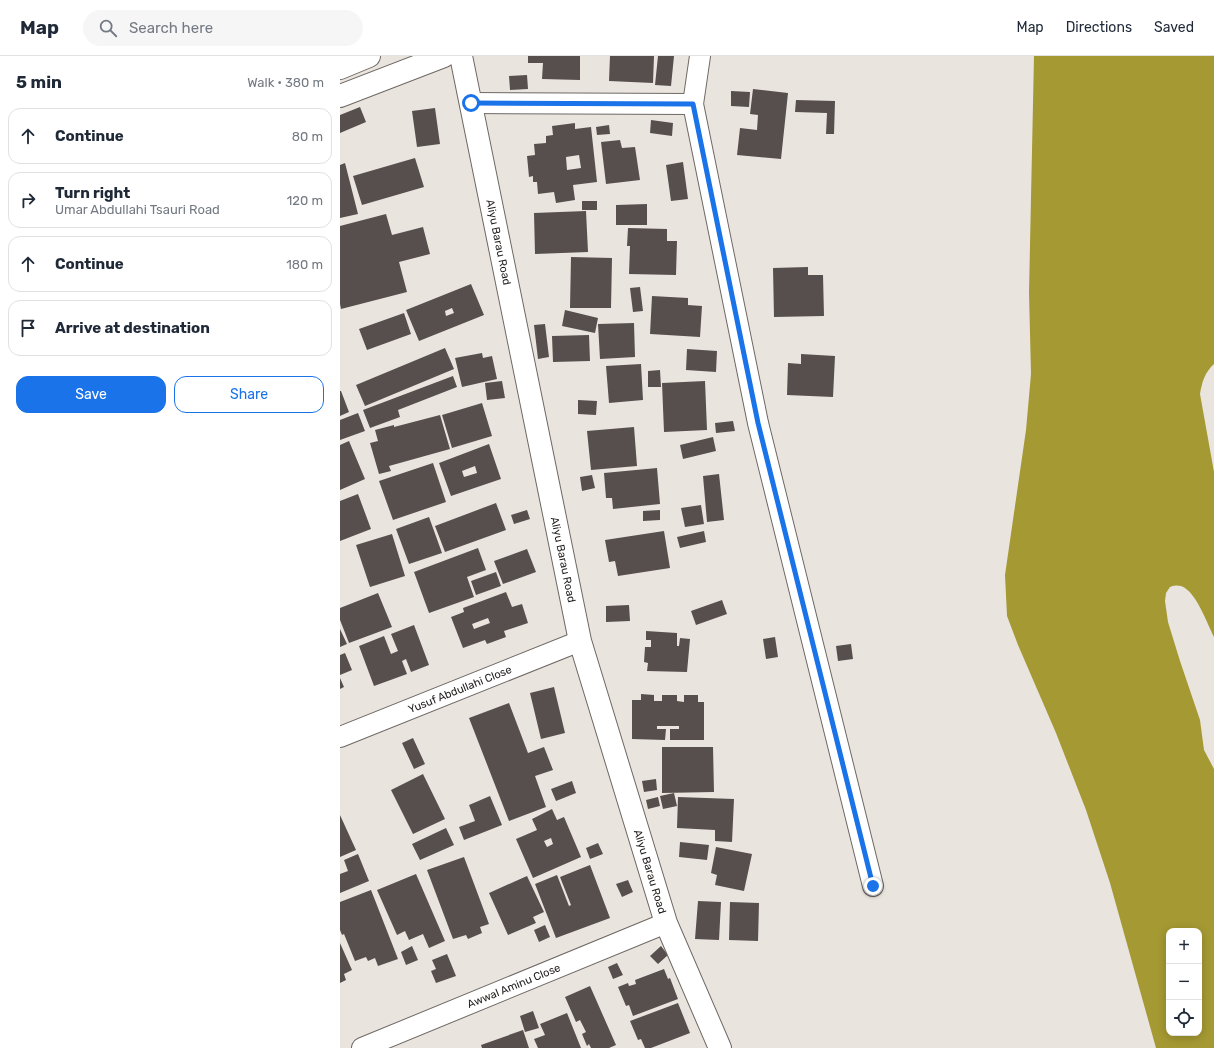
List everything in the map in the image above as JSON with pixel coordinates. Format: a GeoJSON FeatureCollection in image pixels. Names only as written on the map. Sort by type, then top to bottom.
{"type":"FeatureCollection","features":[{"type":"Feature","properties":{"kind":"street"},"geometry":{"type":"LineString","coordinates":[[340,68],[369,56]]}},
{"type":"Feature","properties":{"kind":"street"},"geometry":{"type":"LineString","coordinates":[[340,96],[444,56]]}},
{"type":"Feature","properties":{"kind":"street","name":"Aliyu Barau Road"},"geometry":{"type":"LineString","coordinates":[[461,56],[580,641],[666,923],[720,1048]]}},
{"type":"Feature","properties":{"kind":"street"},"geometry":{"type":"LineString","coordinates":[[700,56],[693,104],[758,423],[873,886]]}},
{"type":"Feature","properties":{"kind":"street"},"geometry":{"type":"LineString","coordinates":[[471,103],[693,104]]}},
{"type":"Feature","properties":{"kind":"street","name":"Yusuf Abdullahi Close"},"geometry":{"type":"LineString","coordinates":[[340,737],[580,641]]}},
{"type":"Feature","properties":{"kind":"street","name":"Awwal Aminu Close"},"geometry":{"type":"LineString","coordinates":[[362,1048],[666,923]]}},
{"type":"Feature","properties":{"kind":"shaded area"},"geometry":{"type":"Polygon","coordinates":[[[1034,56],[1214,56],[1214,364],[1208,370],[1204,378],[1200,394],[1214,472],[1214,637],[1194,597],[1185,588],[1181,586],[1170,587],[1166,593],[1165,601],[1168,622],[1200,720],[1204,750],[1214,769],[1214,1048],[1156,1048],[1110,883],[1086,810],[1056,733],[1007,616],[1005,575],[1026,430],[1031,374],[1029,293],[1034,56]]]}},
{"type":"Feature","properties":{"kind":"building"},"geometry":{"type":"Polygon","coordinates":[[[528,56],[580,56],[580,80],[542,79],[543,63],[528,63],[528,56]]]}},
{"type":"Feature","properties":{"kind":"building"},"geometry":{"type":"Polygon","coordinates":[[[610,56],[654,56],[653,83],[609,81],[610,56]]]}},
{"type":"Feature","properties":{"kind":"building"},"geometry":{"type":"Polygon","coordinates":[[[658,56],[674,56],[671,86],[655,85],[658,56]]]}},
{"type":"Feature","properties":{"kind":"building"},"geometry":{"type":"Polygon","coordinates":[[[527,75],[528,89],[510,90],[509,76],[527,75]]]}},
{"type":"Feature","properties":{"kind":"building"},"geometry":{"type":"Polygon","coordinates":[[[753,89],[788,93],[781,159],[737,155],[740,128],[757,130],[758,115],[750,114],[753,89]]]}},
{"type":"Feature","properties":{"kind":"building"},"geometry":{"type":"Polygon","coordinates":[[[731,91],[750,92],[749,107],[731,106],[731,91]]]}},
{"type":"Feature","properties":{"kind":"building"},"geometry":{"type":"Polygon","coordinates":[[[796,100],[835,101],[834,134],[826,134],[827,113],[795,112],[796,100]]]}},
{"type":"Feature","properties":{"kind":"building"},"geometry":{"type":"Polygon","coordinates":[[[360,107],[366,122],[340,133],[340,115],[360,107]]]}},
{"type":"Feature","properties":{"kind":"building"},"geometry":{"type":"Polygon","coordinates":[[[435,108],[440,144],[417,147],[412,111],[435,108]]]}},
{"type":"Feature","properties":{"kind":"building"},"geometry":{"type":"Polygon","coordinates":[[[651,120],[673,123],[672,136],[650,133],[651,120]]]}},
{"type":"Feature","properties":{"kind":"building"},"geometry":{"type":"Polygon","coordinates":[[[575,123],[575,129],[591,127],[597,182],[573,185],[575,200],[556,203],[554,192],[538,194],[537,182],[533,182],[533,176],[529,177],[527,156],[535,155],[534,144],[546,143],[546,136],[553,135],[552,126],[575,123]],[[579,155],[566,157],[567,170],[581,168],[579,155]]]}},
{"type":"Feature","properties":{"kind":"building"},"geometry":{"type":"Polygon","coordinates":[[[609,125],[610,134],[597,135],[596,127],[609,125]]]}},
{"type":"Feature","properties":{"kind":"building"},"geometry":{"type":"Polygon","coordinates":[[[620,140],[622,148],[635,147],[640,180],[606,184],[601,142],[620,140]]]}},
{"type":"Feature","properties":{"kind":"building"},"geometry":{"type":"Polygon","coordinates":[[[415,158],[424,187],[362,205],[353,176],[415,158]]]}},
{"type":"Feature","properties":{"kind":"building"},"geometry":{"type":"Polygon","coordinates":[[[683,162],[688,199],[671,201],[666,165],[683,162]]]}},
{"type":"Feature","properties":{"kind":"building"},"geometry":{"type":"Polygon","coordinates":[[[345,163],[358,214],[340,218],[340,165],[345,163]]]}},
{"type":"Feature","properties":{"kind":"building"},"geometry":{"type":"Polygon","coordinates":[[[582,201],[597,201],[597,210],[582,210],[582,201]]]}},
{"type":"Feature","properties":{"kind":"building"},"geometry":{"type":"Polygon","coordinates":[[[647,204],[647,225],[616,225],[616,205],[647,204]]]}},
{"type":"Feature","properties":{"kind":"building"},"geometry":{"type":"Polygon","coordinates":[[[586,211],[588,252],[535,254],[534,213],[586,211]]]}},
{"type":"Feature","properties":{"kind":"building"},"geometry":{"type":"Polygon","coordinates":[[[386,214],[392,235],[423,227],[430,254],[399,262],[407,292],[341,309],[340,226],[386,214]]]}},
{"type":"Feature","properties":{"kind":"building"},"geometry":{"type":"Polygon","coordinates":[[[628,228],[667,229],[667,241],[677,241],[676,275],[629,274],[630,246],[627,246],[628,228]]]}},
{"type":"Feature","properties":{"kind":"building"},"geometry":{"type":"Polygon","coordinates":[[[571,257],[612,258],[611,308],[570,308],[571,257]]]}},
{"type":"Feature","properties":{"kind":"building"},"geometry":{"type":"Polygon","coordinates":[[[808,267],[808,275],[823,275],[824,316],[774,317],[773,268],[808,267]]]}},
{"type":"Feature","properties":{"kind":"building"},"geometry":{"type":"Polygon","coordinates":[[[471,284],[484,315],[419,341],[406,310],[471,284]],[[452,308],[445,311],[446,316],[454,313],[452,308]]]}},
{"type":"Feature","properties":{"kind":"building"},"geometry":{"type":"Polygon","coordinates":[[[640,287],[643,311],[633,312],[630,288],[640,287]]]}},
{"type":"Feature","properties":{"kind":"building"},"geometry":{"type":"Polygon","coordinates":[[[652,296],[688,298],[688,305],[702,306],[700,337],[650,334],[652,296]]]}},
{"type":"Feature","properties":{"kind":"building"},"geometry":{"type":"Polygon","coordinates":[[[565,310],[598,318],[595,333],[562,326],[565,310]]]}},
{"type":"Feature","properties":{"kind":"building"},"geometry":{"type":"Polygon","coordinates":[[[404,313],[411,334],[367,350],[359,329],[404,313]]]}},
{"type":"Feature","properties":{"kind":"building"},"geometry":{"type":"Polygon","coordinates":[[[634,323],[635,357],[600,359],[598,324],[634,323]]]}},
{"type":"Feature","properties":{"kind":"building"},"geometry":{"type":"Polygon","coordinates":[[[545,324],[549,357],[538,359],[534,325],[545,324]]]}},
{"type":"Feature","properties":{"kind":"building"},"geometry":{"type":"Polygon","coordinates":[[[589,335],[590,361],[553,362],[552,336],[589,335]]]}},
{"type":"Feature","properties":{"kind":"building"},"geometry":{"type":"Polygon","coordinates":[[[445,348],[454,369],[365,406],[356,385],[445,348]]]}},
{"type":"Feature","properties":{"kind":"building"},"geometry":{"type":"Polygon","coordinates":[[[687,349],[717,351],[716,372],[686,370],[687,349]]]}},
{"type":"Feature","properties":{"kind":"building"},"geometry":{"type":"Polygon","coordinates":[[[482,353],[483,358],[492,356],[497,379],[462,387],[455,358],[482,353]]]}},
{"type":"Feature","properties":{"kind":"building"},"geometry":{"type":"Polygon","coordinates":[[[801,354],[835,356],[833,397],[787,395],[788,363],[801,364],[801,354]]]}},
{"type":"Feature","properties":{"kind":"building"},"geometry":{"type":"Polygon","coordinates":[[[641,364],[643,400],[609,403],[606,366],[641,364]]]}},
{"type":"Feature","properties":{"kind":"building"},"geometry":{"type":"Polygon","coordinates":[[[660,370],[661,387],[648,387],[648,371],[660,370]]]}},
{"type":"Feature","properties":{"kind":"building"},"geometry":{"type":"Polygon","coordinates":[[[453,376],[457,387],[398,410],[400,417],[370,428],[363,410],[453,376]]]}},
{"type":"Feature","properties":{"kind":"building"},"geometry":{"type":"Polygon","coordinates":[[[502,381],[505,398],[487,400],[485,383],[502,381]]]}},
{"type":"Feature","properties":{"kind":"building"},"geometry":{"type":"Polygon","coordinates":[[[705,381],[707,430],[664,432],[662,383],[705,381]]]}},
{"type":"Feature","properties":{"kind":"building"},"geometry":{"type":"Polygon","coordinates":[[[340,391],[349,412],[340,416],[340,391]]]}},
{"type":"Feature","properties":{"kind":"building"},"geometry":{"type":"Polygon","coordinates":[[[578,400],[597,401],[596,415],[578,414],[578,400]]]}},
{"type":"Feature","properties":{"kind":"building"},"geometry":{"type":"Polygon","coordinates":[[[482,403],[492,436],[452,448],[442,415],[482,403]]]}},
{"type":"Feature","properties":{"kind":"building"},"geometry":{"type":"Polygon","coordinates":[[[358,413],[365,431],[340,440],[340,420],[358,413]]]}},
{"type":"Feature","properties":{"kind":"building"},"geometry":{"type":"Polygon","coordinates":[[[440,415],[450,449],[389,466],[391,471],[379,474],[370,443],[378,441],[375,430],[394,425],[394,427],[440,415]]]}},
{"type":"Feature","properties":{"kind":"building"},"geometry":{"type":"Polygon","coordinates":[[[733,421],[735,431],[716,433],[715,423],[733,421]]]}},
{"type":"Feature","properties":{"kind":"building"},"geometry":{"type":"Polygon","coordinates":[[[634,427],[637,466],[591,470],[587,431],[634,427]]]}},
{"type":"Feature","properties":{"kind":"building"},"geometry":{"type":"Polygon","coordinates":[[[713,437],[716,451],[683,459],[680,445],[713,437]]]}},
{"type":"Feature","properties":{"kind":"building"},"geometry":{"type":"Polygon","coordinates":[[[349,441],[365,479],[340,490],[340,445],[349,441]]]}},
{"type":"Feature","properties":{"kind":"building"},"geometry":{"type":"Polygon","coordinates":[[[489,444],[501,479],[451,496],[439,463],[489,444]],[[475,466],[462,471],[464,477],[477,473],[475,466]]]}},
{"type":"Feature","properties":{"kind":"building"},"geometry":{"type":"Polygon","coordinates":[[[433,463],[446,502],[393,520],[379,481],[433,463]]]}},
{"type":"Feature","properties":{"kind":"building"},"geometry":{"type":"Polygon","coordinates":[[[657,468],[660,504],[613,509],[612,498],[606,498],[604,473],[657,468]]]}},
{"type":"Feature","properties":{"kind":"building"},"geometry":{"type":"Polygon","coordinates":[[[719,474],[724,520],[707,522],[703,476],[719,474]]]}},
{"type":"Feature","properties":{"kind":"building"},"geometry":{"type":"Polygon","coordinates":[[[592,475],[595,488],[582,491],[580,477],[592,475]]]}},
{"type":"Feature","properties":{"kind":"building"},"geometry":{"type":"Polygon","coordinates":[[[358,494],[371,529],[340,541],[340,501],[358,494]]]}},
{"type":"Feature","properties":{"kind":"building"},"geometry":{"type":"Polygon","coordinates":[[[496,503],[506,530],[445,552],[435,526],[496,503]]]}},
{"type":"Feature","properties":{"kind":"building"},"geometry":{"type":"Polygon","coordinates":[[[701,505],[704,524],[685,527],[681,508],[701,505]]]}},
{"type":"Feature","properties":{"kind":"building"},"geometry":{"type":"Polygon","coordinates":[[[527,510],[530,519],[514,524],[511,515],[527,510]]]}},
{"type":"Feature","properties":{"kind":"building"},"geometry":{"type":"Polygon","coordinates":[[[660,510],[660,520],[643,521],[643,511],[660,510]]]}},
{"type":"Feature","properties":{"kind":"building"},"geometry":{"type":"Polygon","coordinates":[[[429,517],[442,553],[409,564],[396,529],[429,517]]]}},
{"type":"Feature","properties":{"kind":"building"},"geometry":{"type":"Polygon","coordinates":[[[664,531],[670,568],[618,576],[615,561],[609,562],[605,540],[664,531]]]}},
{"type":"Feature","properties":{"kind":"building"},"geometry":{"type":"Polygon","coordinates":[[[704,531],[706,542],[680,548],[677,537],[704,531]]]}},
{"type":"Feature","properties":{"kind":"building"},"geometry":{"type":"Polygon","coordinates":[[[392,534],[405,576],[370,587],[356,545],[392,534]]]}},
{"type":"Feature","properties":{"kind":"building"},"geometry":{"type":"Polygon","coordinates":[[[478,548],[486,570],[467,577],[474,597],[429,613],[414,572],[478,548]]]}},
{"type":"Feature","properties":{"kind":"building"},"geometry":{"type":"Polygon","coordinates":[[[527,549],[536,572],[503,584],[494,561],[527,549]]]}},
{"type":"Feature","properties":{"kind":"building"},"geometry":{"type":"Polygon","coordinates":[[[496,572],[501,586],[476,595],[471,581],[496,572]]]}},
{"type":"Feature","properties":{"kind":"building"},"geometry":{"type":"Polygon","coordinates":[[[506,592],[512,607],[522,604],[528,623],[504,631],[506,637],[487,644],[485,640],[463,648],[451,617],[464,612],[463,608],[506,592]],[[488,618],[472,624],[474,629],[490,623],[488,618]]]}},
{"type":"Feature","properties":{"kind":"building"},"geometry":{"type":"Polygon","coordinates":[[[378,593],[392,627],[349,643],[340,620],[340,608],[378,593]]]}},
{"type":"Feature","properties":{"kind":"building"},"geometry":{"type":"Polygon","coordinates":[[[722,600],[727,614],[696,625],[691,611],[722,600]]]}},
{"type":"Feature","properties":{"kind":"building"},"geometry":{"type":"Polygon","coordinates":[[[629,605],[630,621],[606,622],[606,606],[629,605]]]}},
{"type":"Feature","properties":{"kind":"building"},"geometry":{"type":"Polygon","coordinates":[[[414,625],[429,665],[411,672],[406,659],[402,661],[407,674],[374,686],[359,646],[384,636],[391,654],[398,651],[391,634],[414,625]]]}},
{"type":"Feature","properties":{"kind":"building"},"geometry":{"type":"Polygon","coordinates":[[[340,629],[347,644],[340,647],[340,629]]]}},
{"type":"Feature","properties":{"kind":"building"},"geometry":{"type":"Polygon","coordinates":[[[646,631],[677,633],[677,646],[679,646],[680,638],[690,639],[687,672],[647,671],[648,663],[644,662],[645,647],[651,647],[651,640],[646,640],[646,631]]]}},
{"type":"Feature","properties":{"kind":"building"},"geometry":{"type":"Polygon","coordinates":[[[775,637],[778,657],[766,659],[763,639],[775,637]]]}},
{"type":"Feature","properties":{"kind":"building"},"geometry":{"type":"Polygon","coordinates":[[[851,644],[853,659],[838,661],[836,646],[851,644]]]}},
{"type":"Feature","properties":{"kind":"building"},"geometry":{"type":"Polygon","coordinates":[[[345,653],[352,670],[340,675],[340,655],[345,653]]]}},
{"type":"Feature","properties":{"kind":"building"},"geometry":{"type":"Polygon","coordinates":[[[340,678],[344,687],[340,689],[340,678]]]}},
{"type":"Feature","properties":{"kind":"building"},"geometry":{"type":"Polygon","coordinates":[[[554,687],[565,733],[541,739],[530,693],[554,687]]]}},
{"type":"Feature","properties":{"kind":"building"},"geometry":{"type":"Polygon","coordinates":[[[641,694],[654,695],[654,701],[662,701],[662,695],[677,695],[677,701],[684,702],[684,695],[698,695],[698,702],[704,702],[704,740],[670,740],[670,729],[679,729],[679,726],[657,726],[657,729],[666,729],[665,740],[632,739],[632,700],[641,700],[641,694]]]}},
{"type":"Feature","properties":{"kind":"building"},"geometry":{"type":"Polygon","coordinates":[[[509,703],[528,753],[544,747],[553,770],[535,776],[546,807],[509,821],[469,718],[509,703]]]}},
{"type":"Feature","properties":{"kind":"building"},"geometry":{"type":"Polygon","coordinates":[[[413,738],[425,764],[414,769],[402,743],[413,738]]]}},
{"type":"Feature","properties":{"kind":"building"},"geometry":{"type":"Polygon","coordinates":[[[662,747],[713,747],[714,792],[662,793],[662,747]]]}},
{"type":"Feature","properties":{"kind":"building"},"geometry":{"type":"Polygon","coordinates":[[[423,774],[445,819],[413,834],[391,790],[423,774]]]}},
{"type":"Feature","properties":{"kind":"building"},"geometry":{"type":"Polygon","coordinates":[[[656,779],[657,790],[644,792],[642,781],[656,779]]]}},
{"type":"Feature","properties":{"kind":"building"},"geometry":{"type":"Polygon","coordinates":[[[572,781],[576,793],[556,801],[551,789],[572,781]]]}},
{"type":"Feature","properties":{"kind":"building"},"geometry":{"type":"Polygon","coordinates":[[[674,793],[677,806],[663,809],[660,796],[674,793]]]}},
{"type":"Feature","properties":{"kind":"building"},"geometry":{"type":"Polygon","coordinates":[[[490,796],[502,825],[464,840],[459,827],[475,821],[469,805],[490,796]]]}},
{"type":"Feature","properties":{"kind":"building"},"geometry":{"type":"Polygon","coordinates":[[[658,797],[660,806],[648,809],[646,800],[658,797]]]}},
{"type":"Feature","properties":{"kind":"building"},"geometry":{"type":"Polygon","coordinates":[[[678,797],[734,799],[732,842],[715,841],[715,830],[677,828],[678,797]]]}},
{"type":"Feature","properties":{"kind":"building"},"geometry":{"type":"Polygon","coordinates":[[[552,809],[557,820],[564,817],[581,857],[533,878],[516,839],[537,830],[532,819],[552,809]],[[551,838],[544,841],[547,847],[553,844],[551,838]]]}},
{"type":"Feature","properties":{"kind":"building"},"geometry":{"type":"Polygon","coordinates":[[[340,815],[356,850],[340,857],[340,815]]]}},
{"type":"Feature","properties":{"kind":"building"},"geometry":{"type":"Polygon","coordinates":[[[446,828],[454,845],[420,860],[412,844],[446,828]]]}},
{"type":"Feature","properties":{"kind":"building"},"geometry":{"type":"Polygon","coordinates":[[[680,842],[709,845],[707,860],[679,857],[680,842]]]}},
{"type":"Feature","properties":{"kind":"building"},"geometry":{"type":"Polygon","coordinates":[[[598,843],[603,854],[590,859],[586,848],[598,843]]]}},
{"type":"Feature","properties":{"kind":"building"},"geometry":{"type":"Polygon","coordinates":[[[716,847],[752,854],[744,891],[715,885],[717,875],[711,873],[716,847]]]}},
{"type":"Feature","properties":{"kind":"building"},"geometry":{"type":"Polygon","coordinates":[[[358,854],[369,881],[340,893],[340,874],[348,871],[344,860],[358,854]]]}},
{"type":"Feature","properties":{"kind":"building"},"geometry":{"type":"Polygon","coordinates":[[[464,857],[489,924],[480,927],[482,933],[468,939],[466,935],[453,939],[427,870],[464,857]]]}},
{"type":"Feature","properties":{"kind":"building"},"geometry":{"type":"Polygon","coordinates":[[[590,865],[610,918],[556,938],[535,884],[557,875],[569,906],[571,905],[560,877],[590,865]]]}},
{"type":"Feature","properties":{"kind":"building"},"geometry":{"type":"Polygon","coordinates":[[[416,874],[445,941],[429,948],[423,934],[409,940],[405,931],[397,935],[377,890],[416,874]]]}},
{"type":"Feature","properties":{"kind":"building"},"geometry":{"type":"Polygon","coordinates":[[[527,876],[544,912],[533,917],[536,923],[508,935],[489,893],[527,876]]]}},
{"type":"Feature","properties":{"kind":"building"},"geometry":{"type":"Polygon","coordinates":[[[628,880],[633,892],[622,897],[616,884],[628,880]]]}},
{"type":"Feature","properties":{"kind":"building"},"geometry":{"type":"Polygon","coordinates":[[[371,890],[398,959],[378,966],[375,958],[368,961],[366,957],[355,961],[344,934],[342,935],[340,930],[340,902],[371,890]]]}},
{"type":"Feature","properties":{"kind":"building"},"geometry":{"type":"Polygon","coordinates":[[[698,901],[721,902],[719,940],[695,939],[698,901]]]}},
{"type":"Feature","properties":{"kind":"building"},"geometry":{"type":"Polygon","coordinates":[[[730,902],[759,903],[758,941],[729,940],[730,902]]]}},
{"type":"Feature","properties":{"kind":"building"},"geometry":{"type":"Polygon","coordinates":[[[545,925],[550,937],[539,942],[534,930],[545,925]]]}},
{"type":"Feature","properties":{"kind":"building"},"geometry":{"type":"Polygon","coordinates":[[[340,943],[352,970],[344,974],[346,980],[340,983],[340,943]]]}},
{"type":"Feature","properties":{"kind":"building"},"geometry":{"type":"Polygon","coordinates":[[[412,946],[418,960],[406,965],[401,952],[412,946]]]}},
{"type":"Feature","properties":{"kind":"building"},"geometry":{"type":"Polygon","coordinates":[[[661,946],[668,955],[658,964],[650,956],[661,946]]]}},
{"type":"Feature","properties":{"kind":"building"},"geometry":{"type":"Polygon","coordinates":[[[447,954],[456,976],[436,983],[431,971],[436,969],[432,960],[447,954]]]}},
{"type":"Feature","properties":{"kind":"building"},"geometry":{"type":"Polygon","coordinates":[[[617,963],[623,975],[613,979],[608,967],[617,963]]]}},
{"type":"Feature","properties":{"kind":"building"},"geometry":{"type":"Polygon","coordinates":[[[664,969],[668,979],[670,978],[678,999],[633,1016],[629,1005],[626,1006],[618,987],[628,983],[629,986],[636,984],[635,980],[664,969]]]}},
{"type":"Feature","properties":{"kind":"building"},"geometry":{"type":"Polygon","coordinates":[[[590,986],[616,1045],[609,1048],[591,1048],[589,1044],[587,1046],[582,1034],[586,1032],[580,1020],[576,1022],[565,997],[590,986]]]}},
{"type":"Feature","properties":{"kind":"building"},"geometry":{"type":"Polygon","coordinates":[[[678,1003],[690,1033],[651,1048],[645,1048],[641,1039],[638,1040],[630,1021],[678,1003]]]}},
{"type":"Feature","properties":{"kind":"building"},"geometry":{"type":"Polygon","coordinates":[[[533,1011],[539,1028],[525,1032],[520,1016],[533,1011]]]}},
{"type":"Feature","properties":{"kind":"building"},"geometry":{"type":"Polygon","coordinates":[[[567,1013],[581,1048],[538,1048],[534,1039],[545,1035],[540,1024],[567,1013]]]}},
{"type":"Feature","properties":{"kind":"building"},"geometry":{"type":"Polygon","coordinates":[[[523,1030],[529,1048],[482,1048],[481,1045],[523,1030]]]}},
{"type":"Feature","properties":{"kind":"route"},"geometry":{"type":"LineString","coordinates":[[471,103],[693,104],[758,423],[873,886]]}}]}
